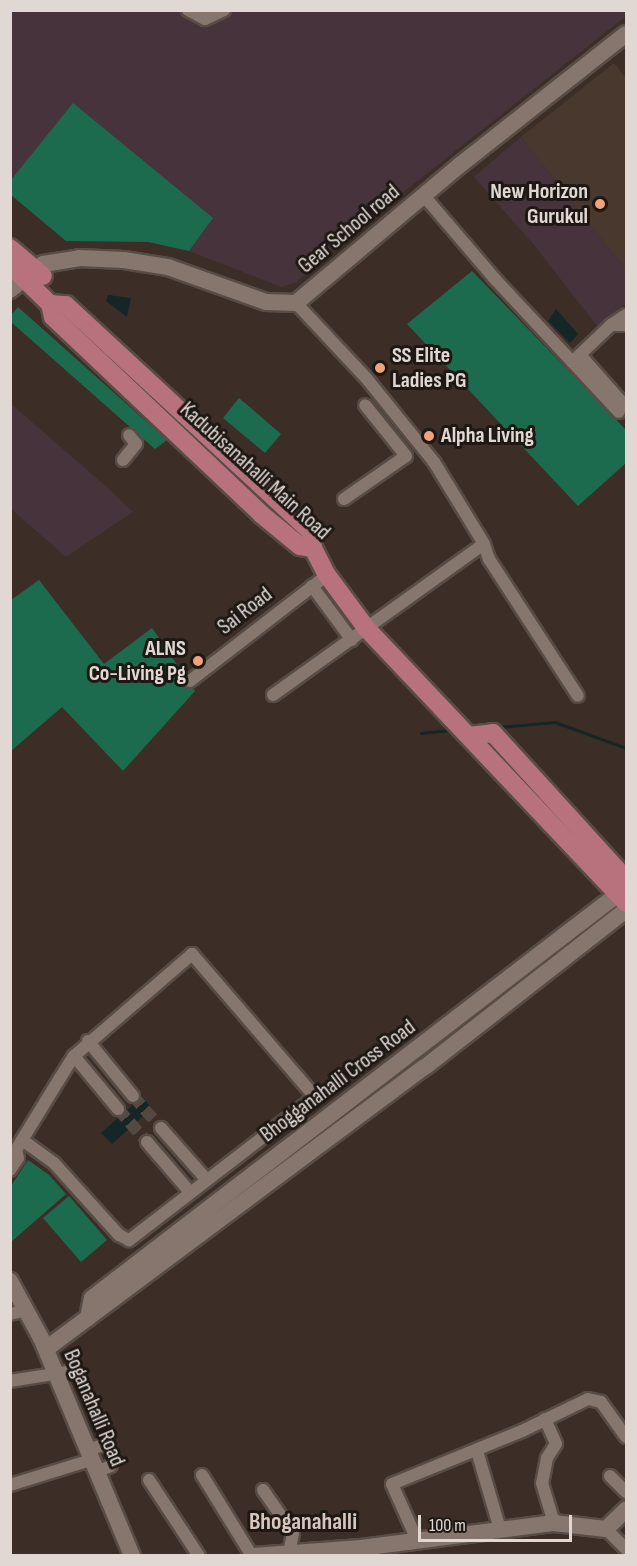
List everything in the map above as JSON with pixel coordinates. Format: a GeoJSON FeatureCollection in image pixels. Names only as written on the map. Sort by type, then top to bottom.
{"type":"FeatureCollection","features":[{"type":"Feature","properties":{"kind":"main road"},"geometry":{"type":"LineString","coordinates":[[10,248],[38,274]]}},
{"type":"Feature","properties":{"kind":"main road"},"geometry":{"type":"LineString","coordinates":[[10,265],[38,274]]}},
{"type":"Feature","properties":{"kind":"main road","name":"Kadubisanahalli Main Road"},"geometry":{"type":"LineString","coordinates":[[38,274],[53,317],[194,451],[300,546],[313,548],[327,575],[367,629],[625,895]]}},
{"type":"Feature","properties":{"kind":"main road"},"geometry":{"type":"LineString","coordinates":[[50,304],[66,304],[208,434],[310,532],[313,548]]}},
{"type":"Feature","properties":{"kind":"main road"},"geometry":{"type":"LineString","coordinates":[[194,451],[208,434]]}},
{"type":"Feature","properties":{"kind":"main road"},"geometry":{"type":"LineString","coordinates":[[469,736],[493,733],[625,895]]}},
{"type":"Feature","properties":{"kind":"street"},"geometry":{"type":"LineString","coordinates":[[188,10],[207,15],[225,10]]}},
{"type":"Feature","properties":{"kind":"street","name":"Gear School road"},"geometry":{"type":"LineString","coordinates":[[10,290],[38,274],[79,258],[168,267],[266,302],[296,303],[424,196],[627,34]]}},
{"type":"Feature","properties":{"kind":"street"},"geometry":{"type":"LineString","coordinates":[[424,196],[623,409]]}},
{"type":"Feature","properties":{"kind":"street","name":"Gear School road"},"geometry":{"type":"LineString","coordinates":[[10,301],[38,274]]}},
{"type":"Feature","properties":{"kind":"street"},"geometry":{"type":"LineString","coordinates":[[296,303],[367,379],[434,462],[484,544],[489,559],[578,696]]}},
{"type":"Feature","properties":{"kind":"street"},"geometry":{"type":"LineString","coordinates":[[577,359],[611,326],[627,315]]}},
{"type":"Feature","properties":{"kind":"street"},"geometry":{"type":"LineString","coordinates":[[611,326],[627,326]]}},
{"type":"Feature","properties":{"kind":"street"},"geometry":{"type":"LineString","coordinates":[[344,499],[406,456],[365,405]]}},
{"type":"Feature","properties":{"kind":"street"},"geometry":{"type":"LineString","coordinates":[[123,460],[136,444],[129,435]]}},
{"type":"Feature","properties":{"kind":"street"},"geometry":{"type":"LineString","coordinates":[[273,695],[484,544]]}},
{"type":"Feature","properties":{"kind":"street","name":"Sai Road"},"geometry":{"type":"LineString","coordinates":[[190,681],[327,575]]}},
{"type":"Feature","properties":{"kind":"street"},"geometry":{"type":"LineString","coordinates":[[312,586],[352,640]]}},
{"type":"Feature","properties":{"kind":"street","name":"Bhogganahalli Cross Road"},"geometry":{"type":"LineString","coordinates":[[88,1318],[92,1299],[414,1051],[625,895]]}},
{"type":"Feature","properties":{"kind":"street","name":"Bhogganahalli Cross Road"},"geometry":{"type":"LineString","coordinates":[[46,1349],[425,1067],[625,895]]}},
{"type":"Feature","properties":{"kind":"street"},"geometry":{"type":"LineString","coordinates":[[10,1170],[18,1158],[16,1147],[74,1056],[88,1041],[192,954],[315,1097],[189,1191],[129,1240],[124,1239],[54,1163],[16,1147]]}},
{"type":"Feature","properties":{"kind":"street"},"geometry":{"type":"LineString","coordinates":[[88,1041],[133,1096]]}},
{"type":"Feature","properties":{"kind":"street"},"geometry":{"type":"LineString","coordinates":[[414,1051],[425,1067]]}},
{"type":"Feature","properties":{"kind":"street"},"geometry":{"type":"LineString","coordinates":[[74,1056],[118,1109]]}},
{"type":"Feature","properties":{"kind":"street"},"geometry":{"type":"LineString","coordinates":[[161,1128],[206,1179]]}},
{"type":"Feature","properties":{"kind":"street"},"geometry":{"type":"LineString","coordinates":[[147,1142],[189,1191]]}},
{"type":"Feature","properties":{"kind":"street","name":"Boganahalli Road"},"geometry":{"type":"LineString","coordinates":[[10,1281],[28,1310],[46,1349],[62,1373],[98,1459],[132,1556]]}},
{"type":"Feature","properties":{"kind":"street"},"geometry":{"type":"LineString","coordinates":[[10,1314],[28,1310]]}},
{"type":"Feature","properties":{"kind":"street"},"geometry":{"type":"LineString","coordinates":[[10,1381],[62,1373]]}},
{"type":"Feature","properties":{"kind":"street"},"geometry":{"type":"LineString","coordinates":[[417,1540],[392,1484],[477,1451],[588,1399],[597,1399],[627,1437]]}},
{"type":"Feature","properties":{"kind":"street"},"geometry":{"type":"LineString","coordinates":[[545,1419],[556,1444],[547,1458],[542,1483],[554,1523]]}},
{"type":"Feature","properties":{"kind":"street"},"geometry":{"type":"LineString","coordinates":[[477,1451],[500,1529]]}},
{"type":"Feature","properties":{"kind":"street"},"geometry":{"type":"LineString","coordinates":[[10,1485],[98,1459]]}},
{"type":"Feature","properties":{"kind":"street"},"geometry":{"type":"LineString","coordinates":[[202,1475],[252,1556],[417,1540],[554,1523],[606,1529],[627,1549]]}},
{"type":"Feature","properties":{"kind":"street"},"geometry":{"type":"LineString","coordinates":[[610,1476],[627,1492]]}},
{"type":"Feature","properties":{"kind":"street"},"geometry":{"type":"LineString","coordinates":[[150,1480],[199,1556]]}},
{"type":"Feature","properties":{"kind":"street"},"geometry":{"type":"LineString","coordinates":[[263,1490],[292,1533],[289,1553]]}},
{"type":"Feature","properties":{"kind":"street"},"geometry":{"type":"LineString","coordinates":[[606,1529],[627,1510]]}},
{"type":"Feature","properties":{"kind":"shaded area"},"geometry":{"type":"Polygon","coordinates":[[[11,11],[626,11],[626,16],[339,243],[297,282],[282,287],[189,251],[213,218],[11,180],[11,11]]]}},
{"type":"Feature","properties":{"kind":"shaded area","name":"New Horizon Gurukul"},"geometry":{"type":"Polygon","coordinates":[[[614,63],[626,78],[626,270],[521,137],[614,63]]]}},
{"type":"Feature","properties":{"kind":"shaded area"},"geometry":{"type":"Polygon","coordinates":[[[521,137],[626,270],[626,304],[597,326],[534,245],[474,177],[521,137]]]}},
{"type":"Feature","properties":{"kind":"shaded area"},"geometry":{"type":"Polygon","coordinates":[[[108,295],[131,298],[127,317],[106,301],[108,295]]]}},
{"type":"Feature","properties":{"kind":"shaded area"},"geometry":{"type":"Polygon","coordinates":[[[556,309],[578,334],[570,343],[548,321],[556,309]]]}},
{"type":"Feature","properties":{"kind":"shaded area"},"geometry":{"type":"Polygon","coordinates":[[[11,404],[133,512],[66,557],[11,509],[11,404]]]}},
{"type":"Feature","properties":{"kind":"shaded area"},"geometry":{"type":"Polygon","coordinates":[[[142,1097],[152,1108],[112,1144],[101,1133],[142,1097]]]}},
{"type":"Feature","properties":{"kind":"green space"},"geometry":{"type":"Polygon","coordinates":[[[73,103],[213,218],[189,251],[148,242],[66,241],[11,195],[11,180],[73,103]]]}},
{"type":"Feature","properties":{"kind":"green space"},"geometry":{"type":"Polygon","coordinates":[[[472,271],[626,430],[626,463],[578,506],[407,324],[472,271]]]}},
{"type":"Feature","properties":{"kind":"green space"},"geometry":{"type":"Polygon","coordinates":[[[18,307],[167,440],[155,449],[11,322],[11,315],[18,307]]]}},
{"type":"Feature","properties":{"kind":"green space"},"geometry":{"type":"Polygon","coordinates":[[[239,398],[281,434],[265,453],[223,418],[239,398]]]}},
{"type":"Feature","properties":{"kind":"green space"},"geometry":{"type":"Polygon","coordinates":[[[39,580],[104,664],[152,628],[195,691],[123,771],[62,707],[11,751],[11,600],[39,580]]]}},
{"type":"Feature","properties":{"kind":"green space"},"geometry":{"type":"Polygon","coordinates":[[[28,1160],[49,1175],[66,1194],[11,1242],[11,1186],[28,1160]]]}},
{"type":"Feature","properties":{"kind":"green space"},"geometry":{"type":"Polygon","coordinates":[[[69,1196],[107,1240],[81,1262],[43,1218],[69,1196]]]}},
{"type":"Feature","properties":{"kind":"waterway"},"geometry":{"type":"LineString","coordinates":[[498,727],[555,722],[626,748]]}},
{"type":"Feature","properties":{"kind":"waterway"},"geometry":{"type":"LineString","coordinates":[[421,733],[452,730]]}},
{"type":"Feature","properties":{"kind":"tunnel"},"geometry":{"type":"LineString","coordinates":[[133,1096],[161,1128]]}},
{"type":"Feature","properties":{"kind":"tunnel"},"geometry":{"type":"LineString","coordinates":[[118,1109],[147,1142]]}},
{"type":"Feature","properties":{"kind":"place","name":"New Horizon Gurukul"},"geometry":{"type":"Point","coordinates":[600,204]}},
{"type":"Feature","properties":{"kind":"place","name":"SS Elite Ladies PG"},"geometry":{"type":"Point","coordinates":[380,368]}},
{"type":"Feature","properties":{"kind":"place","name":"Alpha Living"},"geometry":{"type":"Point","coordinates":[429,436]}},
{"type":"Feature","properties":{"kind":"place","name":"ALNS Co-Living Pg"},"geometry":{"type":"Point","coordinates":[198,661]}},
{"type":"Feature","properties":{"kind":"district","name":"Bhoganahalli"},"geometry":{"type":"Point","coordinates":[303,1522]}}]}
